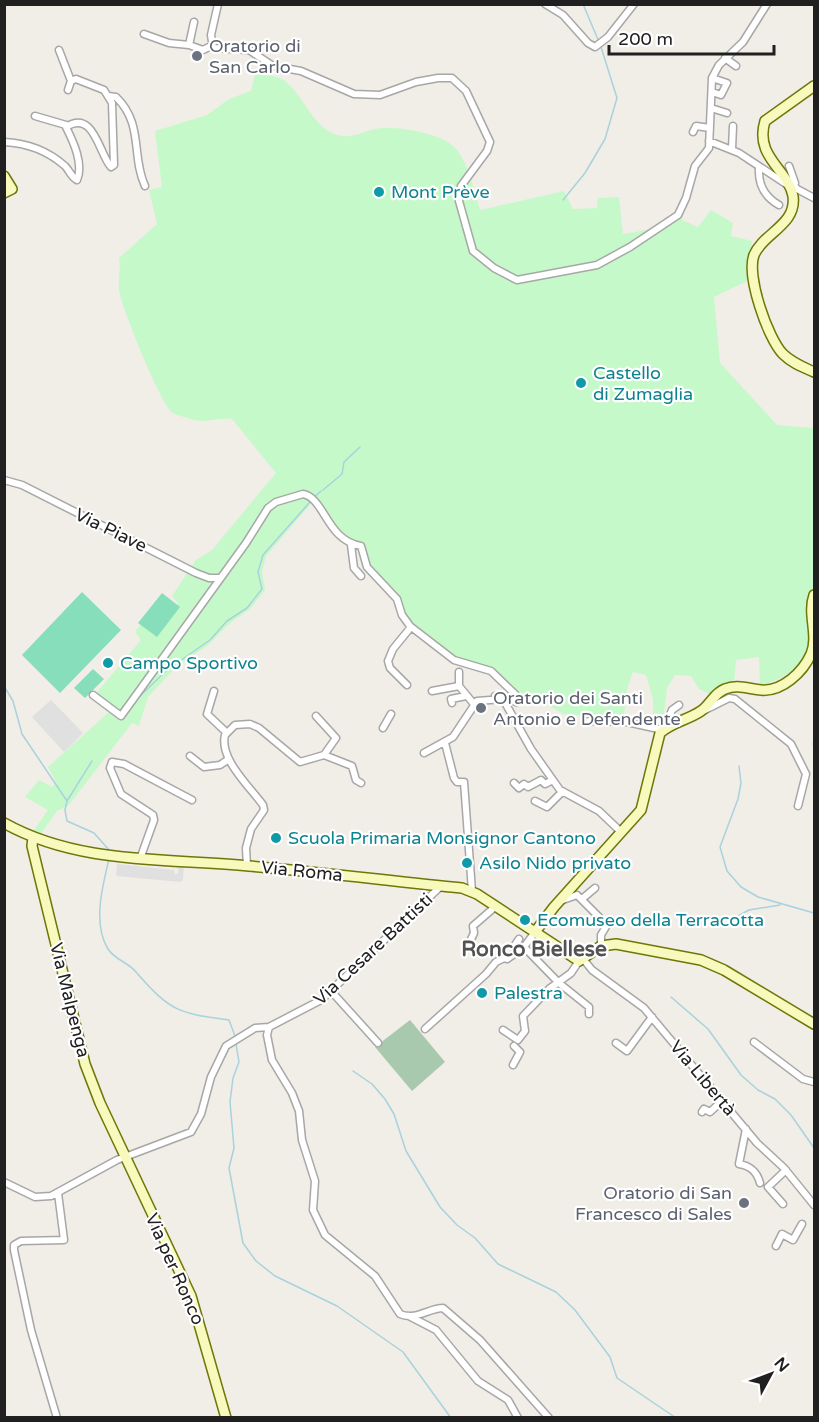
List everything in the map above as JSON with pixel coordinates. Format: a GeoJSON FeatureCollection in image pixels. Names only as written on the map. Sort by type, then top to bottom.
{"type":"FeatureCollection","features":[{"type":"Feature","properties":{"kind":"street"},"geometry":{"type":"LineString","coordinates":[[211,46],[218,4]]}},
{"type":"Feature","properties":{"kind":"street"},"geometry":{"type":"LineString","coordinates":[[545,4],[563,15],[588,43],[599,45],[634,4]]}},
{"type":"Feature","properties":{"kind":"street"},"geometry":{"type":"LineString","coordinates":[[144,34],[169,43],[189,45],[203,50],[211,46],[249,50],[273,66],[301,71],[354,94],[380,95],[417,82],[452,78],[466,92],[490,142],[488,151],[461,186],[459,201],[470,248],[494,268],[517,280],[597,265],[671,220],[686,198],[695,166],[706,153],[710,141],[712,78],[725,58],[743,42],[767,4]]}},
{"type":"Feature","properties":{"kind":"street"},"geometry":{"type":"LineString","coordinates":[[189,45],[194,22]]}},
{"type":"Feature","properties":{"kind":"street"},"geometry":{"type":"LineString","coordinates":[[59,50],[71,81],[68,90]]}},
{"type":"Feature","properties":{"kind":"street"},"geometry":{"type":"LineString","coordinates":[[725,58],[736,66]]}},
{"type":"Feature","properties":{"kind":"street"},"geometry":{"type":"LineString","coordinates":[[712,78],[727,83],[721,95],[712,92]]}},
{"type":"Feature","properties":{"kind":"street"},"geometry":{"type":"LineString","coordinates":[[35,116],[66,125],[79,124],[88,127],[103,149],[106,162],[111,167],[114,165],[114,118],[108,96],[104,90],[81,81],[71,81]]}},
{"type":"Feature","properties":{"kind":"street"},"geometry":{"type":"LineString","coordinates":[[814,86],[765,121],[764,145],[793,197],[787,221],[758,248],[752,264],[753,282],[781,352],[814,372]]}},
{"type":"Feature","properties":{"kind":"street"},"geometry":{"type":"LineString","coordinates":[[108,96],[116,97],[128,112],[138,142],[139,170],[145,186]]}},
{"type":"Feature","properties":{"kind":"street"},"geometry":{"type":"LineString","coordinates":[[711,108],[727,113]]}},
{"type":"Feature","properties":{"kind":"street"},"geometry":{"type":"LineString","coordinates":[[4,142],[44,150],[67,168],[71,177],[77,180],[79,175],[76,151],[66,125]]}},
{"type":"Feature","properties":{"kind":"street"},"geometry":{"type":"LineString","coordinates":[[693,132],[696,126],[710,128]]}},
{"type":"Feature","properties":{"kind":"street"},"geometry":{"type":"LineString","coordinates":[[732,149],[733,126]]}},
{"type":"Feature","properties":{"kind":"street"},"geometry":{"type":"LineString","coordinates":[[710,141],[732,149],[787,185]]}},
{"type":"Feature","properties":{"kind":"street"},"geometry":{"type":"LineString","coordinates":[[774,163],[797,189],[814,198]]}},
{"type":"Feature","properties":{"kind":"street"},"geometry":{"type":"LineString","coordinates":[[789,166],[797,189]]}},
{"type":"Feature","properties":{"kind":"street"},"geometry":{"type":"LineString","coordinates":[[759,168],[759,179],[767,198],[779,205]]}},
{"type":"Feature","properties":{"kind":"street"},"geometry":{"type":"LineString","coordinates":[[4,176],[12,189],[4,193]]}},
{"type":"Feature","properties":{"kind":"street","name":"Via Piave"},"geometry":{"type":"LineString","coordinates":[[4,480],[22,485],[196,573],[219,579]]}},
{"type":"Feature","properties":{"kind":"street"},"geometry":{"type":"LineString","coordinates":[[93,695],[121,716],[272,505],[289,496],[308,495],[317,504],[324,518],[348,544],[354,568],[361,576]]}},
{"type":"Feature","properties":{"kind":"street"},"geometry":{"type":"LineString","coordinates":[[348,544],[361,546],[367,567],[397,600],[402,615],[411,627],[454,660],[491,671],[519,698],[516,702],[505,696],[495,696],[495,699]]}},
{"type":"Feature","properties":{"kind":"street"},"geometry":{"type":"LineString","coordinates":[[701,711],[724,689],[748,687],[762,690],[783,684],[795,676],[813,651],[811,608],[814,595]]}},
{"type":"Feature","properties":{"kind":"street"},"geometry":{"type":"LineString","coordinates":[[407,685],[390,668],[388,661],[393,649],[411,627]]}},
{"type":"Feature","properties":{"kind":"street"},"geometry":{"type":"LineString","coordinates":[[459,672],[459,686],[473,703]]}},
{"type":"Feature","properties":{"kind":"street"},"geometry":{"type":"LineString","coordinates":[[432,691],[459,686]]}},
{"type":"Feature","properties":{"kind":"street"},"geometry":{"type":"LineString","coordinates":[[214,691],[207,714],[227,733]]}},
{"type":"Feature","properties":{"kind":"street"},"geometry":{"type":"LineString","coordinates":[[452,703],[452,699],[466,696]]}},
{"type":"Feature","properties":{"kind":"street"},"geometry":{"type":"LineString","coordinates":[[589,721],[627,722],[664,729],[729,698],[735,699],[791,744],[806,774],[798,806]]}},
{"type":"Feature","properties":{"kind":"street"},"geometry":{"type":"LineString","coordinates":[[424,753],[453,737],[473,703],[503,699],[531,749],[562,792],[612,820],[621,831]]}},
{"type":"Feature","properties":{"kind":"street"},"geometry":{"type":"LineString","coordinates":[[425,1029],[486,975],[496,962],[504,958],[507,960],[521,950],[559,901],[641,810],[656,744],[672,710],[679,705]]}},
{"type":"Feature","properties":{"kind":"street"},"geometry":{"type":"LineString","coordinates":[[384,728],[391,714]]}},
{"type":"Feature","properties":{"kind":"street"},"geometry":{"type":"LineString","coordinates":[[316,716],[336,738],[324,755]]}},
{"type":"Feature","properties":{"kind":"street"},"geometry":{"type":"LineString","coordinates":[[247,866],[246,848],[251,828],[262,815],[263,805],[229,759],[223,742],[227,733],[236,724],[250,724],[300,762],[324,755],[352,766],[356,780],[361,783]]}},
{"type":"Feature","properties":{"kind":"street"},"geometry":{"type":"LineString","coordinates":[[445,743],[454,778],[457,782],[464,782],[472,891]]}},
{"type":"Feature","properties":{"kind":"street"},"geometry":{"type":"LineString","coordinates":[[190,756],[204,767],[220,765],[229,759]]}},
{"type":"Feature","properties":{"kind":"street"},"geometry":{"type":"LineString","coordinates":[[140,859],[154,820],[153,815],[121,794],[110,768],[112,762],[124,764],[192,801]]}},
{"type":"Feature","properties":{"kind":"street"},"geometry":{"type":"LineString","coordinates":[[514,783],[519,788],[524,784],[528,787],[541,780],[545,784],[553,780]]}},
{"type":"Feature","properties":{"kind":"street"},"geometry":{"type":"LineString","coordinates":[[534,801],[547,807],[562,792]]}},
{"type":"Feature","properties":{"kind":"street","name":"Via Roma"},"geometry":{"type":"LineString","coordinates":[[4,823],[33,837],[67,849],[140,859],[247,866],[472,891],[582,960]]}},
{"type":"Feature","properties":{"kind":"street","name":"Via Malpenga"},"geometry":{"type":"LineString","coordinates":[[33,837],[36,861],[85,1064],[100,1103],[126,1157]]}},
{"type":"Feature","properties":{"kind":"street","name":"Via Cesare Battisti"},"geometry":{"type":"LineString","coordinates":[[58,1193],[117,1160],[191,1132],[201,1114],[219,1058],[236,1039],[255,1028],[269,1027],[306,1010],[331,991],[441,886]]}},
{"type":"Feature","properties":{"kind":"street"},"geometry":{"type":"LineString","coordinates":[[582,899],[595,888]]}},
{"type":"Feature","properties":{"kind":"street"},"geometry":{"type":"LineString","coordinates":[[559,901],[577,896],[607,925],[601,936],[601,946]]}},
{"type":"Feature","properties":{"kind":"street"},"geometry":{"type":"LineString","coordinates":[[466,948],[474,933],[473,926],[496,906]]}},
{"type":"Feature","properties":{"kind":"street"},"geometry":{"type":"LineString","coordinates":[[519,939],[515,945],[531,954],[559,983],[589,1007],[589,1014]]}},
{"type":"Feature","properties":{"kind":"street"},"geometry":{"type":"LineString","coordinates":[[516,1042],[525,1031],[523,1016],[549,988],[571,974],[582,960],[601,946],[616,944],[713,964],[814,1024]]}},
{"type":"Feature","properties":{"kind":"street","name":"Via Libertà"},"geometry":{"type":"LineString","coordinates":[[582,960],[592,970],[637,1002],[652,1017],[746,1129],[786,1170],[814,1204]]}},
{"type":"Feature","properties":{"kind":"street"},"geometry":{"type":"LineString","coordinates":[[331,991],[378,1043]]}},
{"type":"Feature","properties":{"kind":"street"},"geometry":{"type":"LineString","coordinates":[[616,1043],[627,1051],[652,1017]]}},
{"type":"Feature","properties":{"kind":"street"},"geometry":{"type":"LineString","coordinates":[[269,1027],[267,1035],[272,1060],[292,1093],[299,1111],[302,1140],[315,1181],[313,1210],[322,1228],[333,1243],[382,1284],[400,1314],[409,1316],[436,1330],[478,1381],[508,1400],[518,1418]]}},
{"type":"Feature","properties":{"kind":"street"},"geometry":{"type":"LineString","coordinates":[[503,1030],[516,1042],[520,1052],[513,1065]]}},
{"type":"Feature","properties":{"kind":"street"},"geometry":{"type":"LineString","coordinates":[[754,1042],[803,1079],[814,1082]]}},
{"type":"Feature","properties":{"kind":"street"},"geometry":{"type":"LineString","coordinates":[[702,1112],[704,1109],[710,1112],[722,1101]]}},
{"type":"Feature","properties":{"kind":"street"},"geometry":{"type":"LineString","coordinates":[[746,1129],[739,1164],[747,1165],[757,1173],[760,1184]]}},
{"type":"Feature","properties":{"kind":"street","name":"Via per Ronco"},"geometry":{"type":"LineString","coordinates":[[126,1157],[197,1312],[226,1418]]}},
{"type":"Feature","properties":{"kind":"street"},"geometry":{"type":"LineString","coordinates":[[783,1204],[768,1187],[786,1170]]}},
{"type":"Feature","properties":{"kind":"street"},"geometry":{"type":"LineString","coordinates":[[4,1182],[35,1197],[44,1198],[58,1193],[64,1240],[21,1241],[15,1245],[14,1250],[31,1330],[57,1418]]}},
{"type":"Feature","properties":{"kind":"street"},"geometry":{"type":"LineString","coordinates":[[776,1246],[782,1234],[793,1240],[802,1224]]}},
{"type":"Feature","properties":{"kind":"street"},"geometry":{"type":"LineString","coordinates":[[409,1316],[426,1313],[433,1308],[444,1308],[480,1340],[549,1418]]}},
{"type":"Feature","properties":{"kind":"green space"},"geometry":{"type":"Polygon","coordinates":[[[255,74],[282,79],[296,92],[313,117],[335,134],[351,136],[375,129],[406,129],[431,135],[451,144],[465,163],[480,210],[564,191],[573,209],[597,208],[598,198],[619,197],[623,234],[648,229],[663,223],[675,212],[679,204],[685,207],[682,220],[698,227],[711,210],[733,223],[731,236],[752,241],[747,281],[714,297],[720,363],[777,425],[814,428],[814,591],[809,612],[806,651],[794,669],[778,679],[760,685],[759,657],[736,660],[734,682],[721,686],[712,695],[699,689],[691,676],[675,675],[667,688],[663,721],[653,723],[653,699],[646,675],[633,672],[627,689],[624,716],[613,718],[563,714],[547,704],[519,697],[494,670],[455,659],[412,626],[369,566],[365,550],[347,541],[315,499],[266,556],[262,571],[265,590],[250,609],[230,623],[208,645],[176,667],[148,697],[139,726],[132,723],[69,805],[57,811],[39,836],[32,833],[48,810],[25,797],[39,780],[52,787],[56,782],[48,767],[110,711],[93,697],[141,640],[135,632],[146,618],[162,621],[178,603],[172,596],[196,560],[212,550],[276,473],[232,419],[197,421],[173,413],[160,394],[143,356],[119,290],[119,258],[157,224],[149,190],[162,187],[155,131],[207,115],[229,99],[251,91],[255,74]]]}},
{"type":"Feature","properties":{"kind":"green space"},"geometry":{"type":"Polygon","coordinates":[[[82,592],[121,630],[60,693],[22,655],[82,592]]]}},
{"type":"Feature","properties":{"kind":"green space"},"geometry":{"type":"Polygon","coordinates":[[[162,593],[180,607],[157,637],[138,623],[162,593]]]}},
{"type":"Feature","properties":{"kind":"green space"},"geometry":{"type":"Polygon","coordinates":[[[93,669],[104,679],[85,698],[74,688],[93,669]]]}},
{"type":"Feature","properties":{"kind":"green space"},"geometry":{"type":"Polygon","coordinates":[[[410,1020],[445,1062],[412,1091],[375,1047],[410,1020]]]}},
{"type":"Feature","properties":{"kind":"shaded area"},"geometry":{"type":"Polygon","coordinates":[[[51,700],[83,733],[64,752],[32,717],[51,700]]]}},
{"type":"Feature","properties":{"kind":"shaded area"},"geometry":{"type":"Polygon","coordinates":[[[179,861],[184,862],[181,882],[116,876],[117,864],[174,870],[175,875],[178,873],[179,861]]]}},
{"type":"Feature","properties":{"kind":"waterway"},"geometry":{"type":"LineString","coordinates":[[583,4],[599,42]]}},
{"type":"Feature","properties":{"kind":"waterway"},"geometry":{"type":"LineString","coordinates":[[563,200],[585,173],[605,139],[617,98],[601,47]]}},
{"type":"Feature","properties":{"kind":"waterway"},"geometry":{"type":"LineString","coordinates":[[323,490],[342,474],[344,462],[360,447]]}},
{"type":"Feature","properties":{"kind":"waterway"},"geometry":{"type":"LineString","coordinates":[[313,498],[321,491]]}},
{"type":"Feature","properties":{"kind":"waterway"},"geometry":{"type":"LineString","coordinates":[[137,699],[167,670],[210,640],[227,621],[247,608],[262,589],[258,572],[263,555],[310,502]]}},
{"type":"Feature","properties":{"kind":"waterway"},"geometry":{"type":"LineString","coordinates":[[4,535],[4,562]]}},
{"type":"Feature","properties":{"kind":"waterway"},"geometry":{"type":"LineString","coordinates":[[4,686],[13,701],[22,734],[67,801],[65,810],[67,821],[94,833],[110,851]]}},
{"type":"Feature","properties":{"kind":"waterway"},"geometry":{"type":"LineString","coordinates":[[67,801],[92,761]]}},
{"type":"Feature","properties":{"kind":"waterway"},"geometry":{"type":"LineString","coordinates":[[739,766],[741,783],[738,799],[720,847],[727,871],[741,887],[758,897],[814,913]]}},
{"type":"Feature","properties":{"kind":"waterway"},"geometry":{"type":"LineString","coordinates":[[109,859],[100,904],[101,928],[108,949],[133,969],[167,1003],[186,1012],[229,1020],[235,1036]]}},
{"type":"Feature","properties":{"kind":"waterway"},"geometry":{"type":"LineString","coordinates":[[705,920],[738,916],[749,910],[780,905]]}},
{"type":"Feature","properties":{"kind":"waterway"},"geometry":{"type":"LineString","coordinates":[[671,997],[708,1029],[741,1075],[758,1090],[775,1099],[791,1115],[814,1148]]}},
{"type":"Feature","properties":{"kind":"waterway"},"geometry":{"type":"LineString","coordinates":[[236,1044],[239,1062],[233,1078],[230,1102],[234,1148],[229,1168],[243,1243],[256,1261],[275,1276],[337,1306],[403,1352],[451,1418]]}},
{"type":"Feature","properties":{"kind":"waterway"},"geometry":{"type":"LineString","coordinates":[[353,1071],[372,1084],[385,1099],[394,1114],[406,1151],[440,1207],[457,1225],[475,1238],[498,1264],[556,1292],[575,1310],[610,1357],[617,1378],[676,1418]]}},
{"type":"Feature","properties":{"kind":"place","name":"Oratorio di San Carlo"},"geometry":{"type":"Point","coordinates":[197,56]}},
{"type":"Feature","properties":{"kind":"place","name":"Mont Prève"},"geometry":{"type":"Point","coordinates":[379,192]}},
{"type":"Feature","properties":{"kind":"place","name":"Castello di Zumaglia"},"geometry":{"type":"Point","coordinates":[581,383]}},
{"type":"Feature","properties":{"kind":"place","name":"Campo Sportivo"},"geometry":{"type":"Point","coordinates":[108,663]}},
{"type":"Feature","properties":{"kind":"place","name":"Oratorio dei Santi Antonio e Defendente"},"geometry":{"type":"Point","coordinates":[481,708]}},
{"type":"Feature","properties":{"kind":"place","name":"Scuola Primaria Monsignor Cantono"},"geometry":{"type":"Point","coordinates":[276,838]}},
{"type":"Feature","properties":{"kind":"place","name":"Asilo Nido privato"},"geometry":{"type":"Point","coordinates":[467,863]}},
{"type":"Feature","properties":{"kind":"place","name":"Ecomuseo della Terracotta"},"geometry":{"type":"Point","coordinates":[525,920]}},
{"type":"Feature","properties":{"kind":"place","name":"Palestra"},"geometry":{"type":"Point","coordinates":[482,993]}},
{"type":"Feature","properties":{"kind":"place","name":"Oratorio di San Francesco di Sales"},"geometry":{"type":"Point","coordinates":[744,1203]}},
{"type":"Feature","properties":{"kind":"district","name":"Ronco Biellese"},"geometry":{"type":"Point","coordinates":[534,949]}}]}
